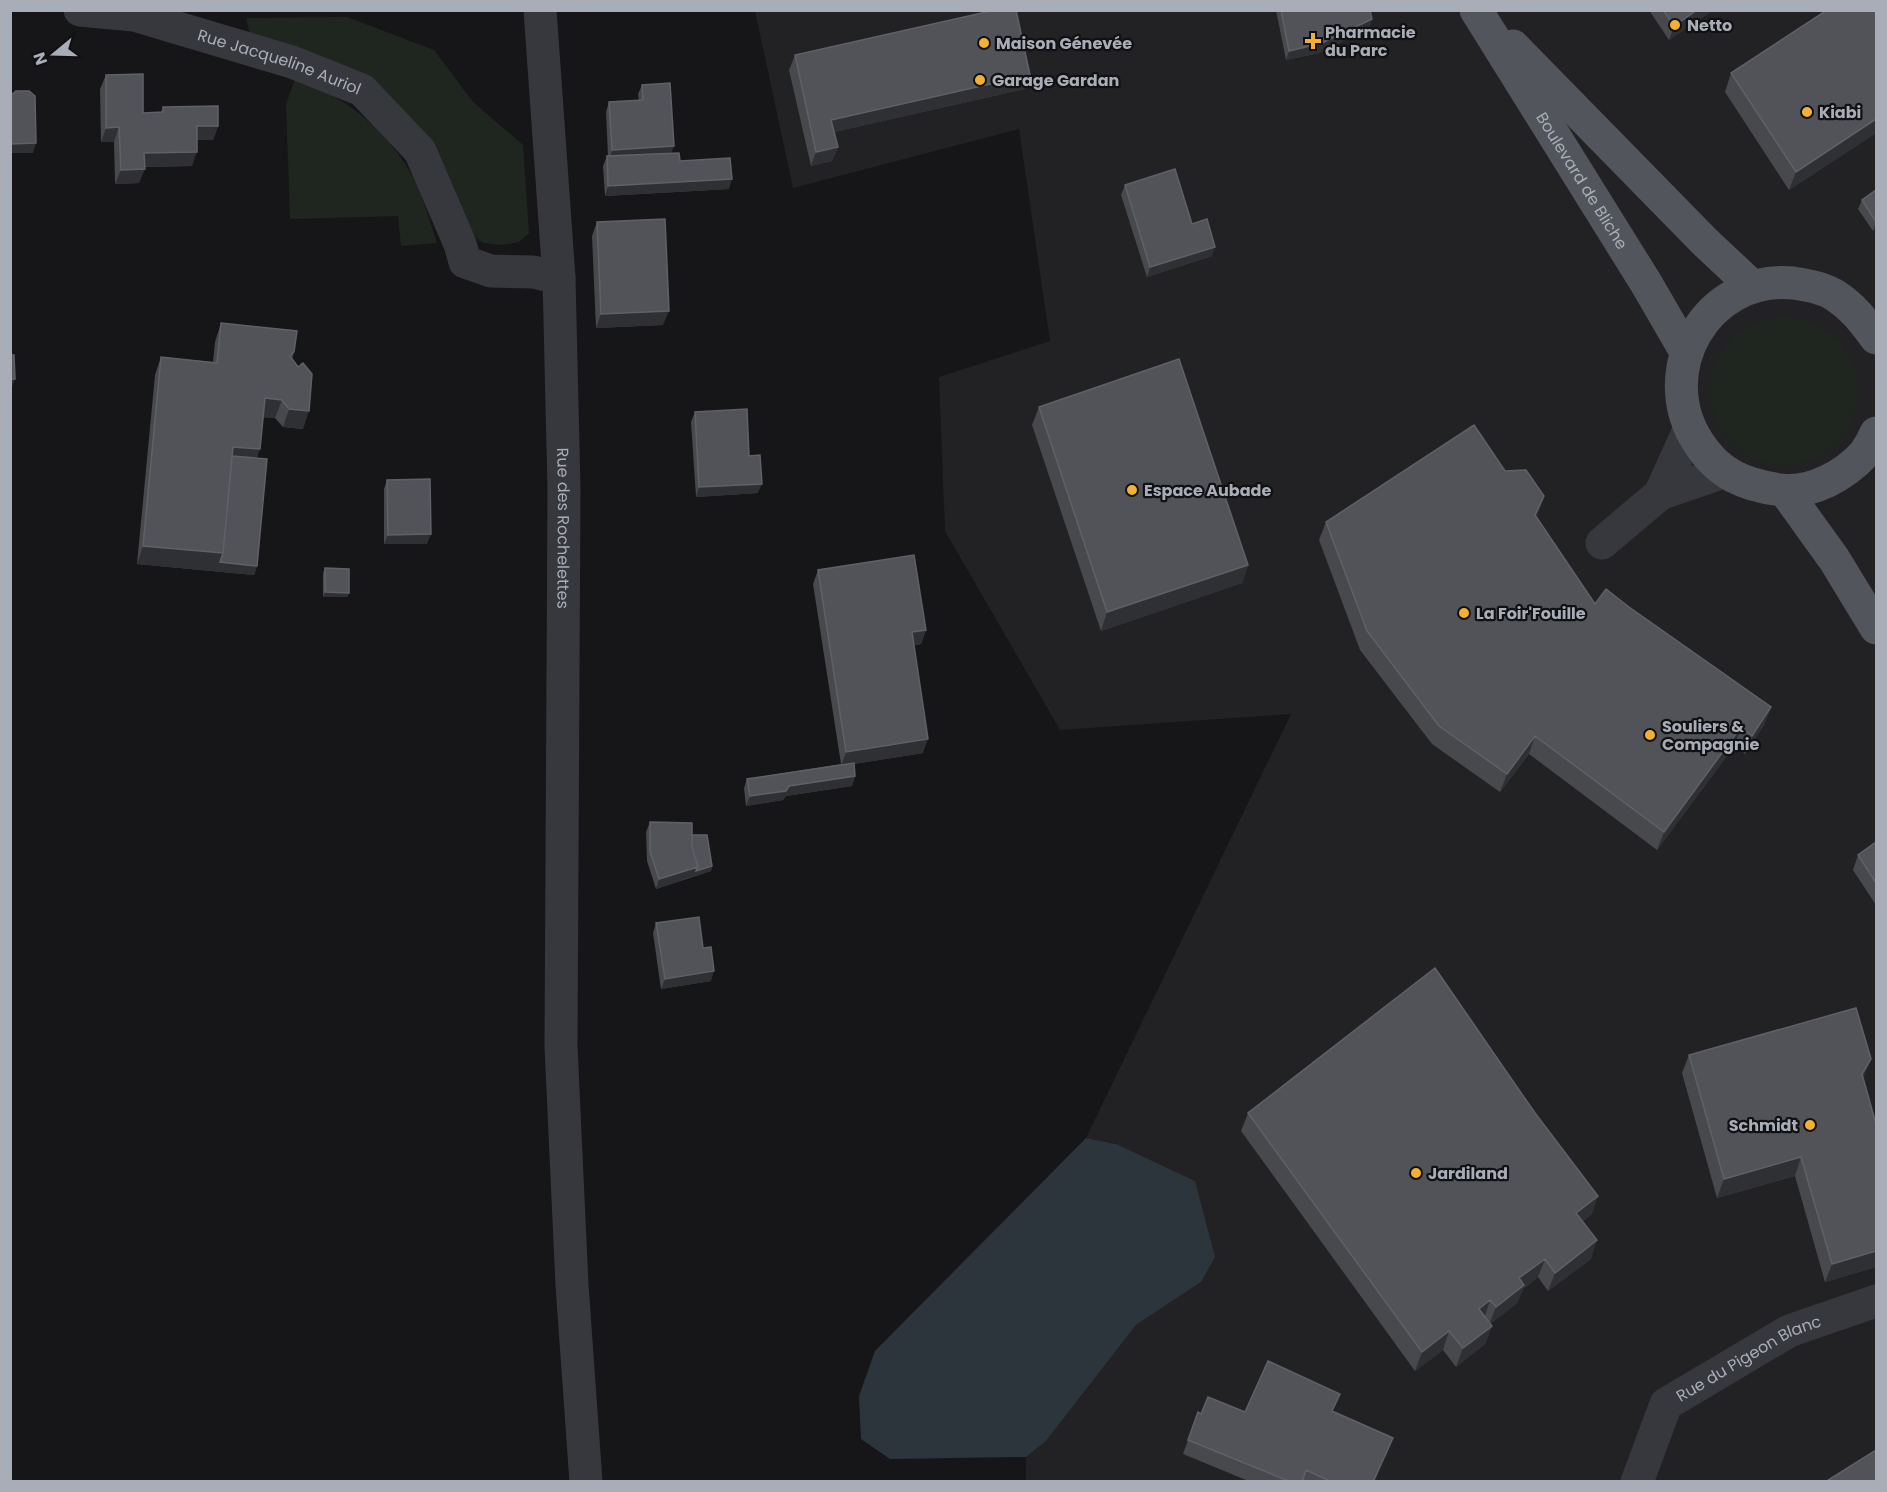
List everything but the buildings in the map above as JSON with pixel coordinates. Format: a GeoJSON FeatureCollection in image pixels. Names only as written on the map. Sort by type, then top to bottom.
{"type":"FeatureCollection","features":[{"type":"Feature","properties":{"kind":"main road","name":"Boulevard de Bliche"},"geometry":{"type":"LineString","coordinates":[[1477,10],[1705,242],[1754,287]]}},
{"type":"Feature","properties":{"kind":"main road","name":"Boulevard de Bliche"},"geometry":{"type":"LineString","coordinates":[[1477,10],[1646,283],[1686,352]]}},
{"type":"Feature","properties":{"kind":"main road"},"geometry":{"type":"LineString","coordinates":[[1876,338],[1866,309],[1834,295],[1808,285],[1781,282],[1754,287],[1724,301],[1701,323],[1686,352],[1680,378],[1682,404],[1689,430],[1704,453],[1724,472],[1753,486],[1785,491],[1815,486],[1843,473],[1866,452],[1876,433]]}},
{"type":"Feature","properties":{"kind":"main road"},"geometry":{"type":"LineString","coordinates":[[1785,491],[1834,559],[1876,628]]}},
{"type":"Feature","properties":{"kind":"street","name":"Rue Jacqueline Auriol"},"geometry":{"type":"LineString","coordinates":[[80,10],[134,15],[292,62],[362,90],[420,151],[460,244],[465,262],[491,271],[533,272],[559,278]]}},
{"type":"Feature","properties":{"kind":"street","name":"Rue des Rochelettes"},"geometry":{"type":"LineString","coordinates":[[540,10],[559,278],[564,489],[561,1047],[572,1285],[586,1482]]}},
{"type":"Feature","properties":{"kind":"street"},"geometry":{"type":"LineString","coordinates":[[1659,494],[1689,430]]}},
{"type":"Feature","properties":{"kind":"street"},"geometry":{"type":"LineString","coordinates":[[1602,543],[1659,494],[1724,472]]}},
{"type":"Feature","properties":{"kind":"street","name":"Rue du Pigeon Blanc"},"geometry":{"type":"LineString","coordinates":[[1638,1482],[1666,1404],[1789,1331],[1876,1301]]}},
{"type":"Feature","properties":{"kind":"shaded area"},"geometry":{"type":"Polygon","coordinates":[[[755,11],[1876,11],[1876,1481],[1026,1481],[1026,1457],[1046,1441],[1136,1325],[1201,1282],[1117,1144],[1086,1138],[1291,714],[1060,730],[945,531],[939,377],[1050,341],[1019,129],[793,188],[755,11]]]}},
{"type":"Feature","properties":{"kind":"shaded area"},"geometry":{"type":"Polygon","coordinates":[[[347,17],[434,50],[473,102],[523,145],[529,233],[519,242],[502,245],[483,243],[466,229],[430,143],[250,34],[246,18],[347,17]]]}},
{"type":"Feature","properties":{"kind":"shaded area"},"geometry":{"type":"Polygon","coordinates":[[[295,79],[346,104],[384,136],[404,162],[422,196],[437,243],[401,246],[398,216],[290,219],[286,104],[295,79]]]}},
{"type":"Feature","properties":{"kind":"shaded area"},"geometry":{"type":"Polygon","coordinates":[[[1784,317],[1812,322],[1837,338],[1853,363],[1858,391],[1853,419],[1837,444],[1812,460],[1784,465],[1756,460],[1731,444],[1715,419],[1710,391],[1715,363],[1731,338],[1756,322],[1784,317]]]}},
{"type":"Feature","properties":{"kind":"shaded area"},"geometry":{"type":"Polygon","coordinates":[[[1086,1138],[1116,1144],[1195,1181],[1215,1257],[1201,1282],[1136,1325],[1046,1441],[1026,1457],[890,1459],[861,1439],[859,1396],[875,1351],[1086,1138]]]}},
{"type":"Feature","properties":{"kind":"place","name":"Netto"},"geometry":{"type":"Point","coordinates":[1675,25]}},
{"type":"Feature","properties":{"kind":"place","name":"Pharmacie du Parc"},"geometry":{"type":"Point","coordinates":[1313,41]}},
{"type":"Feature","properties":{"kind":"place","name":"Maison Génevée"},"geometry":{"type":"Point","coordinates":[984,43]}},
{"type":"Feature","properties":{"kind":"place","name":"Garage Gardan"},"geometry":{"type":"Point","coordinates":[980,80]}},
{"type":"Feature","properties":{"kind":"place","name":"Kiabi"},"geometry":{"type":"Point","coordinates":[1807,112]}},
{"type":"Feature","properties":{"kind":"place","name":"Espace Aubade"},"geometry":{"type":"Point","coordinates":[1132,490]}},
{"type":"Feature","properties":{"kind":"place","name":"La Foir'Fouille"},"geometry":{"type":"Point","coordinates":[1464,613]}},
{"type":"Feature","properties":{"kind":"place","name":"Souliers & Compagnie"},"geometry":{"type":"Point","coordinates":[1650,735]}},
{"type":"Feature","properties":{"kind":"place","name":"Schmidt"},"geometry":{"type":"Point","coordinates":[1810,1125]}},
{"type":"Feature","properties":{"kind":"place","name":"Jardiland"},"geometry":{"type":"Point","coordinates":[1416,1173]}}]}
